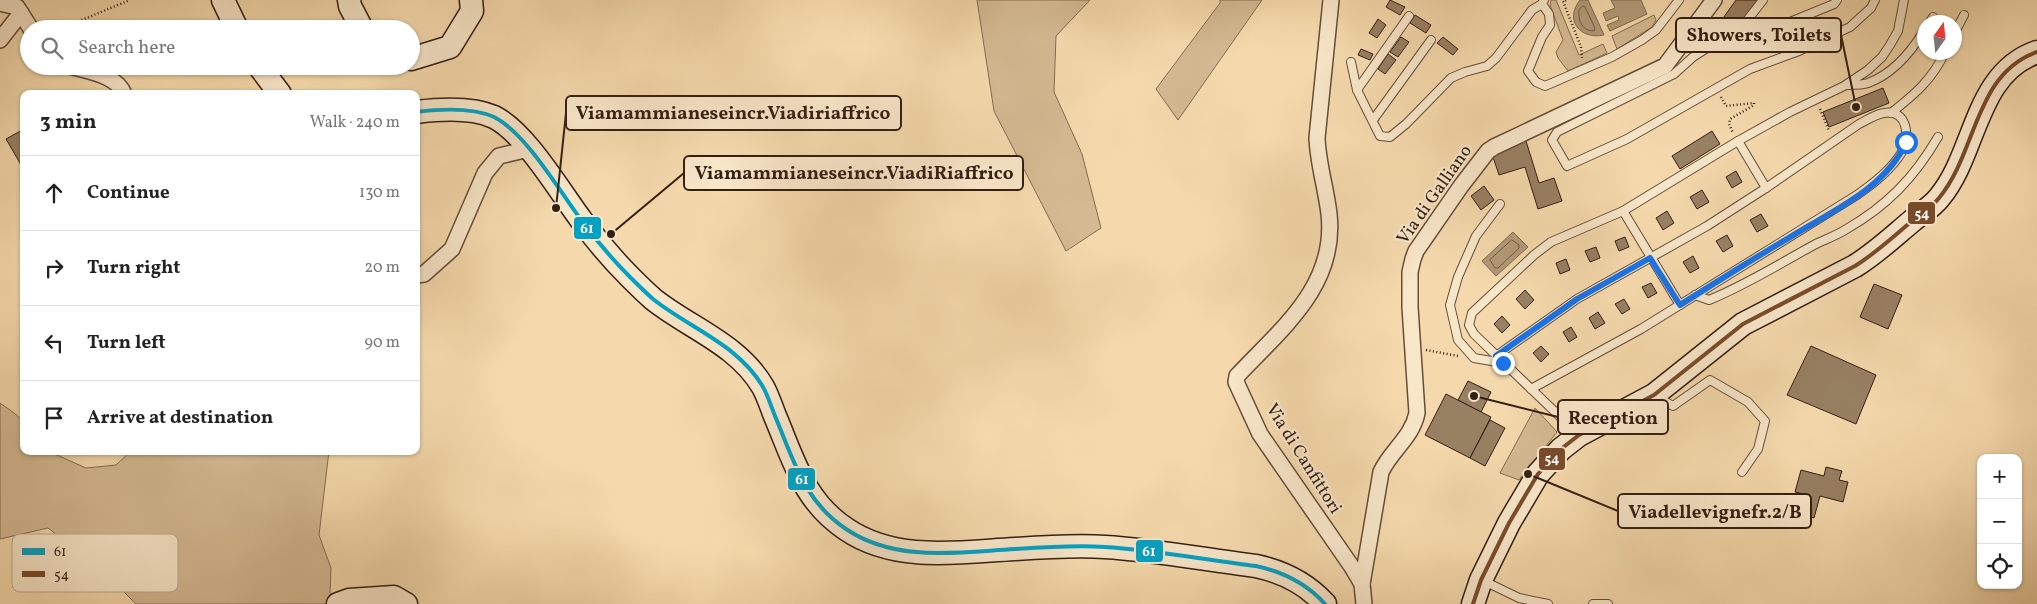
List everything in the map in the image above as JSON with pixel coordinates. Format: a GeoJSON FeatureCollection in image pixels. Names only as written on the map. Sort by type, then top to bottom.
{"type":"FeatureCollection","features":[{"type":"Feature","properties":{"kind":"main road"},"geometry":{"type":"LineString","coordinates":[[223,0],[233,20]]}},
{"type":"Feature","properties":{"kind":"main road"},"geometry":{"type":"LineString","coordinates":[[348,0],[357,20]]}},
{"type":"Feature","properties":{"kind":"main road"},"geometry":{"type":"LineString","coordinates":[[420,56],[450,47],[472,11],[471,0]]}},
{"type":"Feature","properties":{"kind":"main road"},"geometry":{"type":"LineString","coordinates":[[1473,604],[1481,580],[1509,523],[1538,474],[1554,456],[1579,435],[1654,395],[1744,324],[1869,257],[1939,198],[1955,172],[1993,88],[2004,73],[2013,65],[2036,51]]}},
{"type":"Feature","properties":{"kind":"main road"},"geometry":{"type":"LineString","coordinates":[[266,75],[277,90]]}},
{"type":"Feature","properties":{"kind":"main road"},"geometry":{"type":"LineString","coordinates":[[420,112],[460,109],[494,117],[512,130],[548,172],[583,223],[629,275],[653,299],[737,355],[763,387],[810,495],[832,519],[861,538],[887,547],[912,552],[945,554],[1062,546],[1106,547],[1256,566],[1273,569],[1296,579],[1312,590],[1325,604]]}},
{"type":"Feature","properties":{"kind":"main road"},"geometry":{"type":"LineString","coordinates":[[338,604],[349,600],[394,598],[406,604]]}},
{"type":"Feature","properties":{"kind":"street","name":"Via di Canfittori"},"geometry":{"type":"LineString","coordinates":[[1331,0],[1317,138],[1318,159],[1329,214],[1329,236],[1325,260],[1312,292],[1267,346],[1237,376],[1236,382],[1260,434],[1362,584],[1364,604]]}},
{"type":"Feature","properties":{"kind":"street","name":"Via di Galliano"},"geometry":{"type":"LineString","coordinates":[[1362,584],[1381,472],[1385,463],[1409,434],[1415,423],[1417,413],[1410,307],[1410,272],[1416,251],[1488,151],[1517,135],[1665,66],[1714,0]]}},
{"type":"Feature","properties":{"kind":"street"},"geometry":{"type":"LineString","coordinates":[[0,3],[17,7],[25,20]]}},
{"type":"Feature","properties":{"kind":"street"},"geometry":{"type":"LineString","coordinates":[[0,40],[21,13]]}},
{"type":"Feature","properties":{"kind":"street"},"geometry":{"type":"LineString","coordinates":[[101,75],[123,90]]}},
{"type":"Feature","properties":{"kind":"street"},"geometry":{"type":"LineString","coordinates":[[420,274],[424,274],[452,249],[485,173],[499,156],[529,149]]}},
{"type":"Feature","properties":{"kind":"lane"},"geometry":{"type":"LineString","coordinates":[[1351,62],[1357,90],[1380,136],[1390,137],[1406,124],[1451,78],[1488,66],[1532,10],[1543,2],[1549,14],[1550,25],[1542,37],[1528,71],[1536,82],[1545,86],[1585,69],[1642,40],[1656,30],[1680,0]]}},
{"type":"Feature","properties":{"kind":"lane"},"geometry":{"type":"LineString","coordinates":[[1731,41],[1763,0]]}},
{"type":"Feature","properties":{"kind":"lane"},"geometry":{"type":"LineString","coordinates":[[1837,0],[1834,4],[1790,22],[1707,48],[1693,57],[1674,74],[1557,132],[1552,140],[1567,166],[1627,139],[1750,69],[1799,51],[1850,27],[1871,8],[1875,0]]}},
{"type":"Feature","properties":{"kind":"lane"},"geometry":{"type":"LineString","coordinates":[[1579,435],[1503,363],[1472,330],[1469,321],[1474,311],[1542,248],[1560,238],[1623,211],[1738,141],[1790,112],[1844,86],[1868,70],[1882,57],[1898,30],[1904,0]]}},
{"type":"Feature","properties":{"kind":"lane"},"geometry":{"type":"LineString","coordinates":[[1962,19],[1964,15]]}},
{"type":"Feature","properties":{"kind":"lane"},"geometry":{"type":"LineString","coordinates":[[1357,90],[1410,16]]}},
{"type":"Feature","properties":{"kind":"lane"},"geometry":{"type":"LineString","coordinates":[[1372,120],[1431,40]]}},
{"type":"Feature","properties":{"kind":"lane"},"geometry":{"type":"LineString","coordinates":[[1844,86],[1867,83],[1888,72],[1912,50],[1917,42]]}},
{"type":"Feature","properties":{"kind":"lane"},"geometry":{"type":"LineString","coordinates":[[1891,113],[1922,88],[1941,60]]}},
{"type":"Feature","properties":{"kind":"lane"},"geometry":{"type":"LineString","coordinates":[[1496,356],[1577,299],[1707,226],[1873,117],[1884,113],[1891,113],[1903,120],[1908,132],[1906,142],[1898,158],[1879,179],[1858,196],[1641,329],[1531,389]]}},
{"type":"Feature","properties":{"kind":"lane"},"geometry":{"type":"LineString","coordinates":[[1695,295],[1709,300],[1733,291],[1814,245],[1845,230],[1885,204],[1923,162],[1938,137]]}},
{"type":"Feature","properties":{"kind":"lane"},"geometry":{"type":"LineString","coordinates":[[1738,141],[1766,188]]}},
{"type":"Feature","properties":{"kind":"lane"},"geometry":{"type":"LineString","coordinates":[[1500,204],[1476,236],[1458,277],[1450,305],[1458,340],[1474,358],[1503,363]]}},
{"type":"Feature","properties":{"kind":"lane"},"geometry":{"type":"LineString","coordinates":[[1623,211],[1680,305]]}},
{"type":"Feature","properties":{"kind":"lane"},"geometry":{"type":"LineString","coordinates":[[1654,395],[1673,406],[1710,380],[1748,402],[1765,421],[1758,449],[1742,472]]}},
{"type":"Feature","properties":{"kind":"lane"},"geometry":{"type":"LineString","coordinates":[[1481,580],[1519,598],[1548,604]]}},
{"type":"Feature","properties":{"kind":"lane"},"geometry":{"type":"LineString","coordinates":[[1593,604],[1608,604]]}},
{"type":"Feature","properties":{"kind":"path"},"geometry":{"type":"LineString","coordinates":[[82,20],[130,0]]}},
{"type":"Feature","properties":{"kind":"path"},"geometry":{"type":"LineString","coordinates":[[1566,0],[1563,1],[1581,48],[1585,69]]}},
{"type":"Feature","properties":{"kind":"path"},"geometry":{"type":"LineString","coordinates":[[1716,88],[1726,106],[1754,103],[1754,105],[1730,118],[1729,124],[1738,141]]}},
{"type":"Feature","properties":{"kind":"path"},"geometry":{"type":"LineString","coordinates":[[1822,114],[1833,142]]}},
{"type":"Feature","properties":{"kind":"path"},"geometry":{"type":"LineString","coordinates":[[1420,347],[1432,352],[1474,358]]}},
{"type":"Feature","properties":{"kind":"shaded area"},"geometry":{"type":"Polygon","coordinates":[[[977,0],[1090,0],[1056,36],[1054,92],[1082,154],[1101,228],[1066,251],[994,111],[977,0]]]}},
{"type":"Feature","properties":{"kind":"shaded area"},"geometry":{"type":"Polygon","coordinates":[[[1220,0],[1262,0],[1178,120],[1156,89],[1220,3],[1220,0]]]}},
{"type":"Feature","properties":{"kind":"shaded area"},"geometry":{"type":"Polygon","coordinates":[[[1551,0],[1556,0],[1579,55],[1603,44],[1607,53],[1568,71],[1558,58],[1556,52],[1563,40],[1550,5],[1551,0]]]}},
{"type":"Feature","properties":{"kind":"shaded area"},"geometry":{"type":"Polygon","coordinates":[[[1654,15],[1656,20],[1652,27],[1617,49],[1612,36],[1654,15]]]}},
{"type":"Feature","properties":{"kind":"shaded area"},"geometry":{"type":"Polygon","coordinates":[[[0,403],[20,419],[20,455],[57,455],[86,468],[116,465],[127,455],[329,455],[319,535],[331,568],[330,593],[347,604],[136,604],[124,592],[178,592],[178,534],[56,534],[48,528],[22,534],[12,534],[12,536],[0,539],[0,403]]]}},
{"type":"Feature","properties":{"kind":"shaded area"},"geometry":{"type":"Polygon","coordinates":[[[1535,408],[1557,432],[1519,480],[1500,473],[1535,408]]]}},
{"type":"Feature","properties":{"kind":"water"},"geometry":{"type":"Polygon","coordinates":[[[1580,0],[1588,0],[1604,35],[1595,36],[1588,34],[1577,27],[1574,21],[1575,7],[1580,0]]]}},
{"type":"Feature","properties":{"kind":"water"},"geometry":{"type":"Polygon","coordinates":[[[1611,0],[1641,0],[1647,14],[1610,31],[1607,25],[1619,20],[1618,16],[1606,21],[1603,13],[1615,8],[1611,0]]]}},
{"type":"Feature","properties":{"kind":"water"},"geometry":{"type":"Polygon","coordinates":[[[1513,232],[1528,247],[1496,276],[1482,261],[1513,232]]]}},
{"type":"Feature","properties":{"kind":"building"},"geometry":{"type":"Polygon","coordinates":[[[1390,0],[1405,7],[1400,15],[1386,7],[1390,0]]]}},
{"type":"Feature","properties":{"kind":"building"},"geometry":{"type":"Polygon","coordinates":[[[1736,0],[1759,0],[1731,38],[1716,28],[1736,0]]]}},
{"type":"Feature","properties":{"kind":"building"},"geometry":{"type":"Polygon","coordinates":[[[1415,15],[1431,25],[1426,33],[1410,23],[1415,15]]]}},
{"type":"Feature","properties":{"kind":"building"},"geometry":{"type":"Polygon","coordinates":[[[1378,19],[1386,25],[1377,38],[1369,33],[1378,19]]]}},
{"type":"Feature","properties":{"kind":"building"},"geometry":{"type":"Polygon","coordinates":[[[1401,37],[1409,42],[1398,57],[1390,52],[1401,37]]]}},
{"type":"Feature","properties":{"kind":"building"},"geometry":{"type":"Polygon","coordinates":[[[1443,37],[1458,49],[1453,55],[1437,43],[1443,37]]]}},
{"type":"Feature","properties":{"kind":"building"},"geometry":{"type":"Polygon","coordinates":[[[1361,49],[1373,54],[1370,60],[1358,55],[1361,49]]]}},
{"type":"Feature","properties":{"kind":"building"},"geometry":{"type":"Polygon","coordinates":[[[1388,54],[1396,60],[1385,74],[1378,69],[1388,54]]]}},
{"type":"Feature","properties":{"kind":"building"},"geometry":{"type":"Polygon","coordinates":[[[1883,88],[1889,103],[1829,127],[1823,112],[1883,88]]]}},
{"type":"Feature","properties":{"kind":"building"},"geometry":{"type":"Polygon","coordinates":[[[20,131],[20,163],[6,139],[20,131]]]}},
{"type":"Feature","properties":{"kind":"building"},"geometry":{"type":"Polygon","coordinates":[[[1712,131],[1720,144],[1680,169],[1672,156],[1712,131]]]}},
{"type":"Feature","properties":{"kind":"building"},"geometry":{"type":"Polygon","coordinates":[[[1526,141],[1539,183],[1554,178],[1562,201],[1538,209],[1525,167],[1499,175],[1491,151],[1526,141]]]}},
{"type":"Feature","properties":{"kind":"building"},"geometry":{"type":"Polygon","coordinates":[[[1736,171],[1742,182],[1732,188],[1726,177],[1736,171]]]}},
{"type":"Feature","properties":{"kind":"building"},"geometry":{"type":"Polygon","coordinates":[[[1484,186],[1494,200],[1481,210],[1471,196],[1484,186]]]}},
{"type":"Feature","properties":{"kind":"building"},"geometry":{"type":"Polygon","coordinates":[[[1702,190],[1709,202],[1697,209],[1690,197],[1702,190]]]}},
{"type":"Feature","properties":{"kind":"building"},"geometry":{"type":"Polygon","coordinates":[[[1667,211],[1674,223],[1663,230],[1656,218],[1667,211]]]}},
{"type":"Feature","properties":{"kind":"building"},"geometry":{"type":"Polygon","coordinates":[[[1761,214],[1768,226],[1757,232],[1750,220],[1761,214]]]}},
{"type":"Feature","properties":{"kind":"building"},"geometry":{"type":"Polygon","coordinates":[[[1727,235],[1733,246],[1723,252],[1716,241],[1727,235]]]}},
{"type":"Feature","properties":{"kind":"building"},"geometry":{"type":"Polygon","coordinates":[[[1625,237],[1629,247],[1619,251],[1615,241],[1625,237]]]}},
{"type":"Feature","properties":{"kind":"building"},"geometry":{"type":"Polygon","coordinates":[[[1596,247],[1600,258],[1590,262],[1585,251],[1596,247]]]}},
{"type":"Feature","properties":{"kind":"building"},"geometry":{"type":"Polygon","coordinates":[[[1693,256],[1699,268],[1690,273],[1683,262],[1693,256]]]}},
{"type":"Feature","properties":{"kind":"building"},"geometry":{"type":"Polygon","coordinates":[[[1566,259],[1570,270],[1560,274],[1556,263],[1566,259]]]}},
{"type":"Feature","properties":{"kind":"building"},"geometry":{"type":"Polygon","coordinates":[[[1651,283],[1657,293],[1648,298],[1642,287],[1651,283]]]}},
{"type":"Feature","properties":{"kind":"building"},"geometry":{"type":"Polygon","coordinates":[[[1874,284],[1902,295],[1888,329],[1860,317],[1874,284]]]}},
{"type":"Feature","properties":{"kind":"building"},"geometry":{"type":"Polygon","coordinates":[[[1525,290],[1534,300],[1525,309],[1516,299],[1525,290]]]}},
{"type":"Feature","properties":{"kind":"building"},"geometry":{"type":"Polygon","coordinates":[[[1624,299],[1630,309],[1622,314],[1615,304],[1624,299]]]}},
{"type":"Feature","properties":{"kind":"building"},"geometry":{"type":"Polygon","coordinates":[[[1598,312],[1605,323],[1595,329],[1589,318],[1598,312]]]}},
{"type":"Feature","properties":{"kind":"building"},"geometry":{"type":"Polygon","coordinates":[[[1502,316],[1510,325],[1502,333],[1494,324],[1502,316]]]}},
{"type":"Feature","properties":{"kind":"building"},"geometry":{"type":"Polygon","coordinates":[[[1571,327],[1577,337],[1569,342],[1563,332],[1571,327]]]}},
{"type":"Feature","properties":{"kind":"building"},"geometry":{"type":"Polygon","coordinates":[[[1541,346],[1549,354],[1541,362],[1533,353],[1541,346]]]}},
{"type":"Feature","properties":{"kind":"building"},"geometry":{"type":"Polygon","coordinates":[[[1811,346],[1876,375],[1856,424],[1787,395],[1811,346]]]}},
{"type":"Feature","properties":{"kind":"building"},"geometry":{"type":"Polygon","coordinates":[[[1468,381],[1491,392],[1481,412],[1458,400],[1468,381]]]}},
{"type":"Feature","properties":{"kind":"building"},"geometry":{"type":"Polygon","coordinates":[[[1446,394],[1491,417],[1470,458],[1425,435],[1446,394]]]}},
{"type":"Feature","properties":{"kind":"building"},"geometry":{"type":"Polygon","coordinates":[[[1490,420],[1505,428],[1485,466],[1470,458],[1490,420]]]}},
{"type":"Feature","properties":{"kind":"building"},"geometry":{"type":"Polygon","coordinates":[[[1826,467],[1842,471],[1839,480],[1848,482],[1843,502],[1820,496],[1814,518],[1803,515],[1808,495],[1795,492],[1801,470],[1824,476],[1826,467]]]}},
{"type":"Feature","properties":{"kind":"transit line","name":"54"},"geometry":{"type":"LineString","coordinates":[[1473,604],[1481,580],[1509,523],[1538,474],[1561,449],[1579,435],[1654,395],[1743,324],[1863,261],[1930,207],[1952,180],[1988,96],[2000,78],[2016,63],[2037,52]]}},
{"type":"Feature","properties":{"kind":"transit line","name":"61"},"geometry":{"type":"LineString","coordinates":[[420,112],[466,110],[485,114],[494,117],[518,136],[542,164],[593,235],[630,277],[653,299],[727,348],[753,372],[765,390],[795,464],[810,493],[832,518],[865,540],[886,547],[928,553],[1082,546],[1124,548],[1180,555],[1256,566],[1285,575],[1302,584],[1325,604]]}},
{"type":"Feature","properties":{"kind":"place","name":"Showers, Toilets"},"geometry":{"type":"Point","coordinates":[1856,107]}},
{"type":"Feature","properties":{"kind":"place","name":"Viamammianeseincr.Viadiriaffrico"},"geometry":{"type":"Point","coordinates":[556,208]}},
{"type":"Feature","properties":{"kind":"place","name":"Viamammianeseincr.ViadiRiaffrico"},"geometry":{"type":"Point","coordinates":[611,234]}},
{"type":"Feature","properties":{"kind":"place","name":"Reception"},"geometry":{"type":"Point","coordinates":[1474,396]}},
{"type":"Feature","properties":{"kind":"place","name":"Viadellevignefr.2/B"},"geometry":{"type":"Point","coordinates":[1528,474]}},
{"type":"Feature","properties":{"kind":"route"},"geometry":{"type":"LineString","coordinates":[[1503,363],[1496,356],[1577,299],[1650,258],[1680,305],[1858,196],[1879,179],[1898,158],[1906,142]]}}]}
